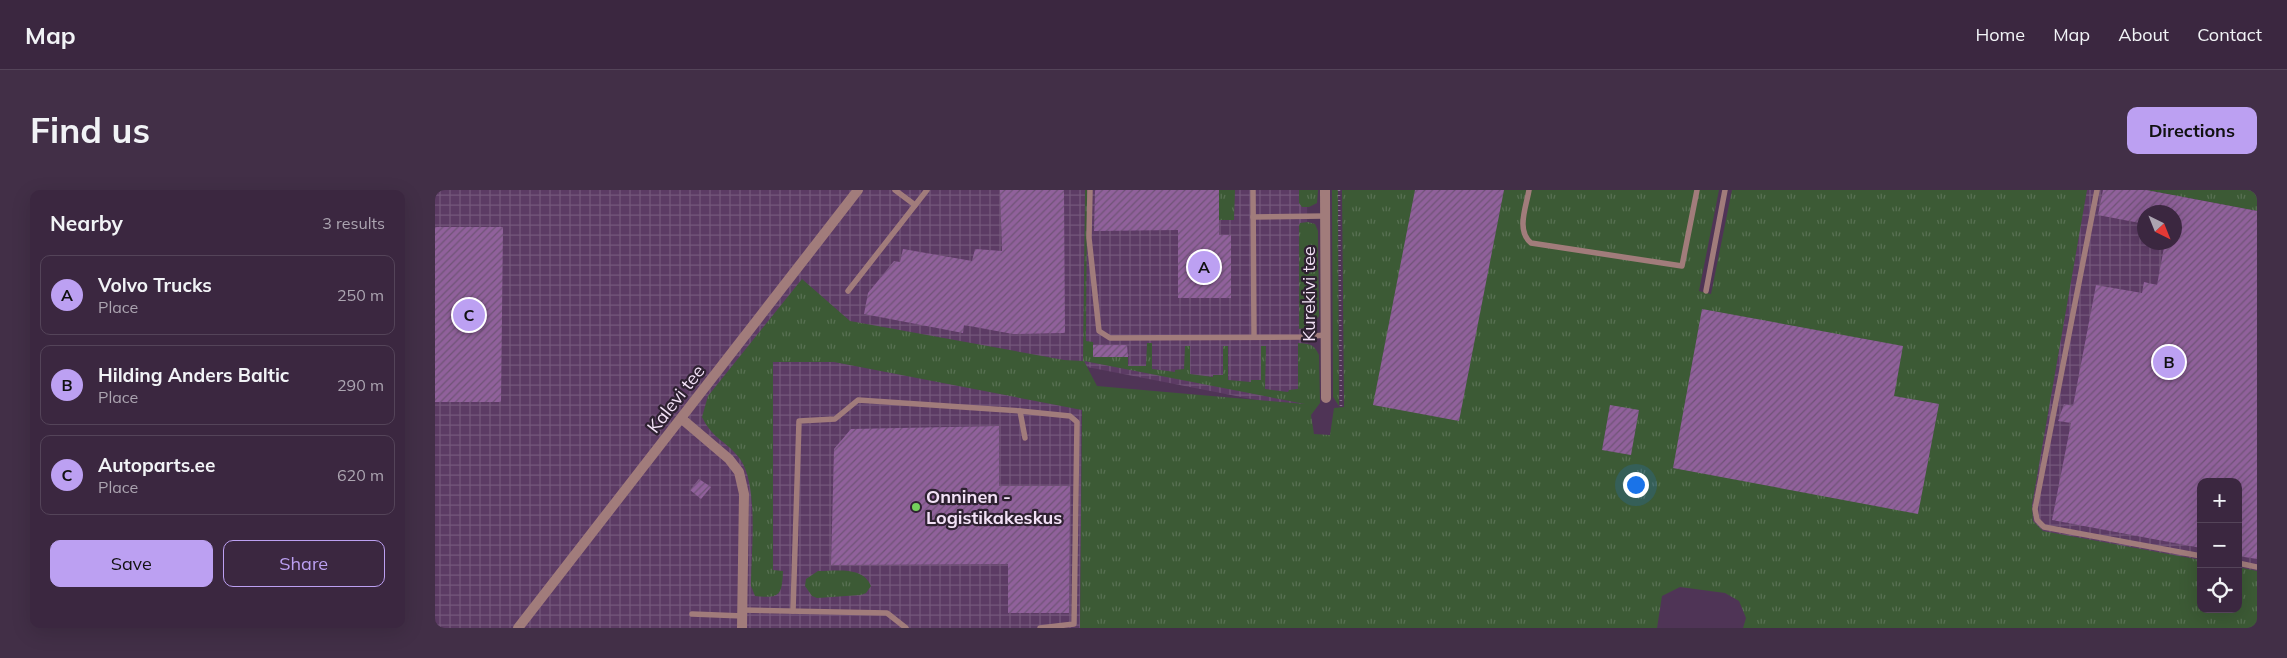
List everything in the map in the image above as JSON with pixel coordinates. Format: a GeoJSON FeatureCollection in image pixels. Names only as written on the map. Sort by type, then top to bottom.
{"type":"FeatureCollection","features":[{"type":"Feature","properties":{"kind":"street","name":"Kalevi tee"},"geometry":{"type":"LineString","coordinates":[[518,628],[858,190]]}},
{"type":"Feature","properties":{"kind":"street","name":"Kurekivi tee"},"geometry":{"type":"LineString","coordinates":[[1325,190],[1326,398]]}},
{"type":"Feature","properties":{"kind":"street"},"geometry":{"type":"LineString","coordinates":[[682,419],[729,459],[739,472],[744,494],[743,628]]}},
{"type":"Feature","properties":{"kind":"lane"},"geometry":{"type":"LineString","coordinates":[[895,190],[915,205]]}},
{"type":"Feature","properties":{"kind":"lane"},"geometry":{"type":"LineString","coordinates":[[848,291],[927,190]]}},
{"type":"Feature","properties":{"kind":"lane"},"geometry":{"type":"LineString","coordinates":[[1090,190],[1089,238],[1099,331],[1109,338],[1253,335],[1302,337],[1325,335]]}},
{"type":"Feature","properties":{"kind":"lane"},"geometry":{"type":"LineString","coordinates":[[1253,190],[1253,335]]}},
{"type":"Feature","properties":{"kind":"lane"},"geometry":{"type":"LineString","coordinates":[[1529,190],[1522,230],[1524,237],[1531,243],[1681,266],[1697,190]]}},
{"type":"Feature","properties":{"kind":"lane"},"geometry":{"type":"LineString","coordinates":[[1706,291],[1725,190]]}},
{"type":"Feature","properties":{"kind":"lane"},"geometry":{"type":"LineString","coordinates":[[2097,190],[2035,509],[2037,520],[2044,527],[2197,555]]}},
{"type":"Feature","properties":{"kind":"lane"},"geometry":{"type":"LineString","coordinates":[[1253,217],[1325,216]]}},
{"type":"Feature","properties":{"kind":"lane"},"geometry":{"type":"LineString","coordinates":[[793,611],[799,421],[835,419],[858,400],[1020,411],[1070,416],[1077,422],[1074,624],[1040,628]]}},
{"type":"Feature","properties":{"kind":"lane"},"geometry":{"type":"LineString","coordinates":[[1020,411],[1025,438]]}},
{"type":"Feature","properties":{"kind":"lane"},"geometry":{"type":"LineString","coordinates":[[2242,564],[2257,567]]}},
{"type":"Feature","properties":{"kind":"lane"},"geometry":{"type":"LineString","coordinates":[[691,614],[793,611],[887,613],[906,628]]}},
{"type":"Feature","properties":{"kind":"path"},"geometry":{"type":"LineString","coordinates":[[1339,190],[1341,406]]}},
{"type":"Feature","properties":{"kind":"shaded area"},"geometry":{"type":"Polygon","coordinates":[[[435,190],[1307,190],[1308,410],[1082,366],[1080,628],[435,628],[435,190]]]}},
{"type":"Feature","properties":{"kind":"shaded area"},"geometry":{"type":"Polygon","coordinates":[[[2082,190],[2257,190],[2257,572],[2242,570],[2242,478],[2197,478],[2197,561],[2020,529],[2082,190]]]}},
{"type":"Feature","properties":{"kind":"green space"},"geometry":{"type":"Polygon","coordinates":[[[1085,190],[1087,190],[1086,341],[1093,342],[1094,357],[1128,357],[1128,366],[1146,366],[1147,343],[1152,343],[1152,369],[1175,372],[1175,370],[1184,369],[1185,346],[1190,346],[1190,374],[1213,377],[1213,375],[1223,375],[1223,346],[1228,346],[1228,380],[1251,382],[1251,380],[1261,380],[1261,346],[1266,346],[1265,389],[1288,392],[1289,390],[1298,389],[1298,343],[1309,344],[1319,355],[1320,403],[1311,415],[1314,434],[1330,435],[1334,408],[1344,407],[1342,190],[1719,190],[1699,291],[1711,294],[1732,190],[2087,190],[2032,505],[2033,521],[2043,531],[2197,559],[2197,613],[2242,613],[2242,568],[2257,571],[2257,628],[1743,628],[1746,618],[1739,601],[1725,593],[1680,587],[1662,596],[1657,628],[1080,628],[1082,410],[834,362],[773,362],[773,570],[783,571],[783,579],[780,590],[775,596],[755,596],[751,586],[752,502],[746,471],[740,459],[715,436],[702,417],[708,396],[802,279],[850,321],[1064,360],[1083,361],[1085,190]],[[1084,361],[1097,386],[1305,404],[1084,361]]]}},
{"type":"Feature","properties":{"kind":"green space"},"geometry":{"type":"Polygon","coordinates":[[[1219,190],[1235,190],[1234,220],[1219,220],[1219,190]]]}},
{"type":"Feature","properties":{"kind":"green space"},"geometry":{"type":"Polygon","coordinates":[[[1299,190],[1318,190],[1317,203],[1309,207],[1302,207],[1299,203],[1299,190]]]}},
{"type":"Feature","properties":{"kind":"green space"},"geometry":{"type":"Polygon","coordinates":[[[1332,190],[1338,190],[1339,406],[1333,397],[1332,190]]]}},
{"type":"Feature","properties":{"kind":"green space"},"geometry":{"type":"Polygon","coordinates":[[[2146,190],[2257,190],[2257,211],[2146,190]]]}},
{"type":"Feature","properties":{"kind":"green space"},"geometry":{"type":"Polygon","coordinates":[[[1308,222],[1315,224],[1318,231],[1319,316],[1312,327],[1299,329],[1299,226],[1300,223],[1308,222]]]}},
{"type":"Feature","properties":{"kind":"green space"},"geometry":{"type":"Polygon","coordinates":[[[841,570],[856,572],[862,575],[871,586],[866,593],[861,595],[817,598],[812,596],[805,586],[806,579],[818,571],[841,570]]]}},
{"type":"Feature","properties":{"kind":"building"},"geometry":{"type":"Polygon","coordinates":[[[1000,190],[1064,190],[1065,333],[1013,334],[964,325],[963,333],[864,314],[868,293],[894,261],[900,262],[903,249],[972,261],[975,249],[1002,251],[1000,190]]]}},
{"type":"Feature","properties":{"kind":"building"},"geometry":{"type":"Polygon","coordinates":[[[1095,190],[1219,190],[1219,235],[1231,235],[1231,298],[1178,298],[1178,230],[1094,231],[1095,190]]]}},
{"type":"Feature","properties":{"kind":"building"},"geometry":{"type":"Polygon","coordinates":[[[1415,190],[1504,190],[1459,421],[1373,405],[1415,190]]]}},
{"type":"Feature","properties":{"kind":"building"},"geometry":{"type":"Polygon","coordinates":[[[2103,190],[2146,190],[2257,211],[2257,559],[2242,557],[2242,478],[2197,478],[2197,547],[2052,520],[2071,423],[2058,421],[2064,404],[2073,406],[2096,285],[2142,293],[2144,282],[2157,285],[2164,250],[2182,250],[2182,205],[2137,205],[2137,222],[2098,215],[2103,190]]]}},
{"type":"Feature","properties":{"kind":"building"},"geometry":{"type":"Polygon","coordinates":[[[435,227],[503,227],[501,402],[435,402],[435,227]]]}},
{"type":"Feature","properties":{"kind":"building"},"geometry":{"type":"Polygon","coordinates":[[[1702,309],[1903,346],[1894,396],[1939,404],[1918,514],[1673,468],[1702,309]]]}},
{"type":"Feature","properties":{"kind":"building"},"geometry":{"type":"Polygon","coordinates":[[[1093,345],[1127,345],[1128,357],[1093,357],[1093,345]]]}},
{"type":"Feature","properties":{"kind":"building"},"geometry":{"type":"Polygon","coordinates":[[[1610,405],[1639,410],[1631,455],[1602,450],[1610,405]]]}},
{"type":"Feature","properties":{"kind":"building","name":"Onninen - Logistikakeskus"},"geometry":{"type":"Polygon","coordinates":[[[999,426],[999,486],[1070,486],[1069,613],[1008,613],[1008,564],[831,565],[834,449],[851,429],[999,426]]]}},
{"type":"Feature","properties":{"kind":"building"},"geometry":{"type":"Polygon","coordinates":[[[699,479],[711,487],[701,499],[690,490],[699,479]]]}},
{"type":"Feature","properties":{"kind":"place","name":"Volvo Trucks"},"geometry":{"type":"Point","coordinates":[1204,267]}},
{"type":"Feature","properties":{"kind":"place","name":"Autoparts.ee"},"geometry":{"type":"Point","coordinates":[469,315]}},
{"type":"Feature","properties":{"kind":"place","name":"Hilding Anders Baltic"},"geometry":{"type":"Point","coordinates":[2169,362]}},
{"type":"Feature","properties":{"kind":"place","name":"Onninen - Logistikakeskus"},"geometry":{"type":"Point","coordinates":[916,507]}}]}
